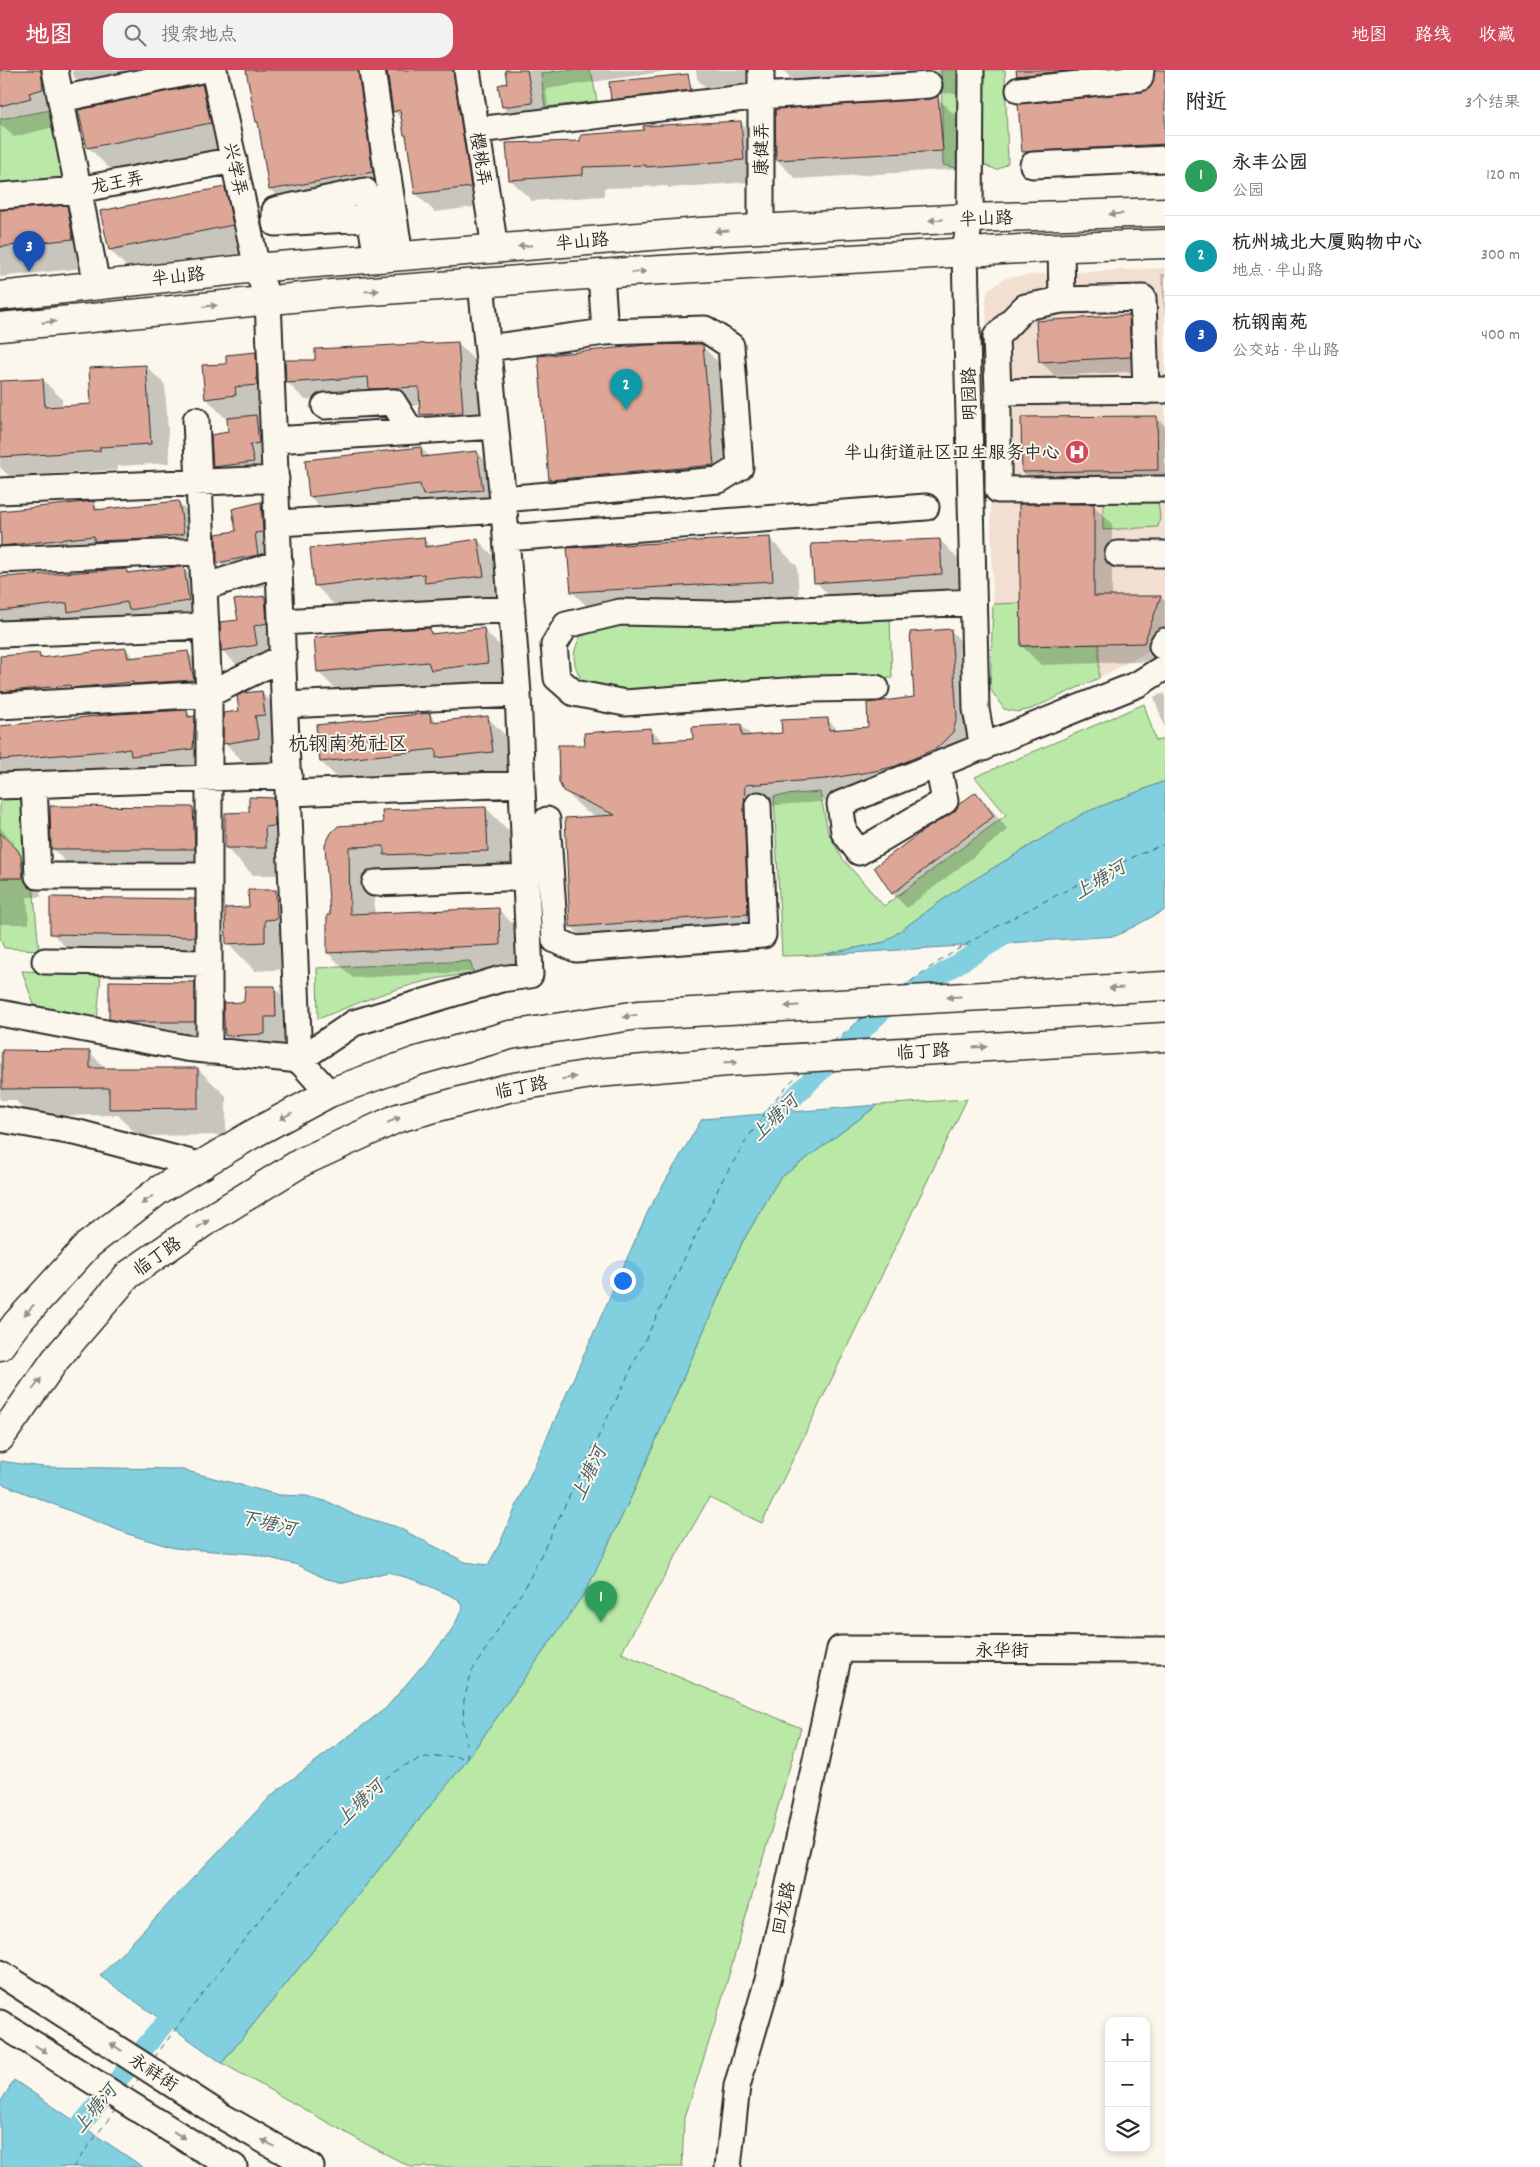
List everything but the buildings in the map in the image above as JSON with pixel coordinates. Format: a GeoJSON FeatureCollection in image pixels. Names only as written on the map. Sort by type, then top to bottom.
{"type":"FeatureCollection","features":[{"type":"Feature","properties":{"kind":"main road","name":"半山路"},"geometry":{"type":"LineString","coordinates":[[0,296],[389,256],[700,232],[970,218],[1165,212]]}},
{"type":"Feature","properties":{"kind":"main road","name":"半山路"},"geometry":{"type":"LineString","coordinates":[[0,327],[268,300],[601,274],[966,252],[1165,244]]}},
{"type":"Feature","properties":{"kind":"main road"},"geometry":{"type":"LineString","coordinates":[[0,1346],[16,1324],[88,1245],[160,1190],[203,1166],[251,1135],[329,1092],[417,1061],[510,1035],[638,1015],[1165,986]]}},
{"type":"Feature","properties":{"kind":"main road","name":"临丁路"},"geometry":{"type":"LineString","coordinates":[[4,1431],[56,1359],[128,1275],[203,1223],[302,1162],[398,1118],[508,1088],[597,1073],[728,1062],[1165,1037]]}},
{"type":"Feature","properties":{"kind":"street"},"geometry":{"type":"LineString","coordinates":[[55,70],[97,285]]}},
{"type":"Feature","properties":{"kind":"street"},"geometry":{"type":"LineString","coordinates":[[60,99],[201,70]]}},
{"type":"Feature","properties":{"kind":"street","name":"兴学弄"},"geometry":{"type":"LineString","coordinates":[[214,70],[258,268],[268,300],[299,1060]]}},
{"type":"Feature","properties":{"kind":"street"},"geometry":{"type":"LineString","coordinates":[[372,70],[389,256]]}},
{"type":"Feature","properties":{"kind":"street","name":"樱桃弄"},"geometry":{"type":"LineString","coordinates":[[467,70],[495,248]]}},
{"type":"Feature","properties":{"kind":"street","name":"康健弄"},"geometry":{"type":"LineString","coordinates":[[760,70],[761,229]]}},
{"type":"Feature","properties":{"kind":"street","name":"明园路"},"geometry":{"type":"LineString","coordinates":[[971,70],[970,218],[966,252],[976,709],[983,748]]}},
{"type":"Feature","properties":{"kind":"street"},"geometry":{"type":"LineString","coordinates":[[1019,90],[1140,78],[1141,70]]}},
{"type":"Feature","properties":{"kind":"street"},"geometry":{"type":"LineString","coordinates":[[477,130],[761,96],[930,85]]}},
{"type":"Feature","properties":{"kind":"street","name":"龙王弄"},"geometry":{"type":"LineString","coordinates":[[0,196],[78,190],[234,160]]}},
{"type":"Feature","properties":{"kind":"street"},"geometry":{"type":"LineString","coordinates":[[1033,164],[1165,160]]}},
{"type":"Feature","properties":{"kind":"street"},"geometry":{"type":"LineString","coordinates":[[370,218],[389,256]]}},
{"type":"Feature","properties":{"kind":"street"},"geometry":{"type":"LineString","coordinates":[[1061,247],[1062,300]]}},
{"type":"Feature","properties":{"kind":"street"},"geometry":{"type":"LineString","coordinates":[[601,274],[605,332]]}},
{"type":"Feature","properties":{"kind":"street"},"geometry":{"type":"LineString","coordinates":[[0,1013],[186,1048],[299,1060],[354,1023],[501,979],[530,975],[518,694],[512,609],[481,283]]}},
{"type":"Feature","properties":{"kind":"street"},"geometry":{"type":"LineString","coordinates":[[998,392],[1155,390],[1143,298],[1062,300],[1025,307],[996,337],[998,490]]}},
{"type":"Feature","properties":{"kind":"street"},"geometry":{"type":"LineString","coordinates":[[278,523],[503,504],[718,480],[740,467],[731,346],[705,329],[605,332],[488,348]]}},
{"type":"Feature","properties":{"kind":"street"},"geometry":{"type":"LineString","coordinates":[[325,406],[393,402],[411,431]]}},
{"type":"Feature","properties":{"kind":"street"},"geometry":{"type":"LineString","coordinates":[[196,420],[209,694],[209,1051]]}},
{"type":"Feature","properties":{"kind":"street"},"geometry":{"type":"LineString","coordinates":[[274,440],[495,426]]}},
{"type":"Feature","properties":{"kind":"street"},"geometry":{"type":"LineString","coordinates":[[0,491],[276,479]]}},
{"type":"Feature","properties":{"kind":"street"},"geometry":{"type":"LineString","coordinates":[[971,494],[998,490],[1165,488]]}},
{"type":"Feature","properties":{"kind":"street"},"geometry":{"type":"LineString","coordinates":[[506,538],[926,507]]}},
{"type":"Feature","properties":{"kind":"street"},"geometry":{"type":"LineString","coordinates":[[0,560],[203,551]]}},
{"type":"Feature","properties":{"kind":"street"},"geometry":{"type":"LineString","coordinates":[[1118,554],[1165,554]]}},
{"type":"Feature","properties":{"kind":"street"},"geometry":{"type":"LineString","coordinates":[[204,587],[280,563]]}},
{"type":"Feature","properties":{"kind":"street"},"geometry":{"type":"LineString","coordinates":[[876,688],[812,689],[625,703],[574,693],[557,678],[554,645],[566,625],[620,612],[716,614],[973,602]]}},
{"type":"Feature","properties":{"kind":"street"},"geometry":{"type":"LineString","coordinates":[[282,622],[512,609]]}},
{"type":"Feature","properties":{"kind":"street"},"geometry":{"type":"LineString","coordinates":[[0,634],[206,626]]}},
{"type":"Feature","properties":{"kind":"street"},"geometry":{"type":"LineString","coordinates":[[938,765],[946,801],[859,852],[844,832],[840,804],[1138,684],[1164,652]]}},
{"type":"Feature","properties":{"kind":"street"},"geometry":{"type":"LineString","coordinates":[[0,706],[209,694],[284,657]]}},
{"type":"Feature","properties":{"kind":"street"},"geometry":{"type":"LineString","coordinates":[[286,706],[518,694]]}},
{"type":"Feature","properties":{"kind":"street"},"geometry":{"type":"LineString","coordinates":[[0,786],[209,778],[289,784],[522,784]]}},
{"type":"Feature","properties":{"kind":"street"},"geometry":{"type":"LineString","coordinates":[[34,785],[38,876],[209,876]]}},
{"type":"Feature","properties":{"kind":"street"},"geometry":{"type":"LineString","coordinates":[[529,943],[555,940],[576,949],[763,936],[758,805]]}},
{"type":"Feature","properties":{"kind":"street"},"geometry":{"type":"LineString","coordinates":[[547,820],[555,940]]}},
{"type":"Feature","properties":{"kind":"street"},"geometry":{"type":"LineString","coordinates":[[375,883],[526,877]]}},
{"type":"Feature","properties":{"kind":"street"},"geometry":{"type":"LineString","coordinates":[[45,961],[209,963]]}},
{"type":"Feature","properties":{"kind":"street"},"geometry":{"type":"LineString","coordinates":[[299,1060],[329,1092]]}},
{"type":"Feature","properties":{"kind":"street"},"geometry":{"type":"LineString","coordinates":[[0,1119],[79,1133],[203,1166]]}},
{"type":"Feature","properties":{"kind":"street","name":"永华街"},"geometry":{"type":"LineString","coordinates":[[840,1649],[1165,1650]]}},
{"type":"Feature","properties":{"kind":"street","name":"回龙路"},"geometry":{"type":"LineString","coordinates":[[728,2167],[737,2086],[768,1980],[840,1649]]}},
{"type":"Feature","properties":{"kind":"street","name":"永祥街"},"geometry":{"type":"LineString","coordinates":[[0,1973],[220,2115],[311,2167]]}},
{"type":"Feature","properties":{"kind":"street"},"geometry":{"type":"LineString","coordinates":[[0,2023],[195,2145],[234,2167]]}},
{"type":"Feature","properties":{"kind":"shaded area","name":"半山街道社区卫生服务中心"},"geometry":{"type":"Polygon","coordinates":[[[1165,268],[1165,642],[1099,678],[1031,709],[1018,712],[1004,709],[990,689],[993,604],[986,301],[988,290],[1005,278],[1039,274],[1165,268]]]}},
{"type":"Feature","properties":{"kind":"green space"},"geometry":{"type":"Polygon","coordinates":[[[561,70],[588,70],[592,75],[597,101],[545,107],[541,74],[561,70]]]}},
{"type":"Feature","properties":{"kind":"green space"},"geometry":{"type":"Polygon","coordinates":[[[941,70],[962,70],[962,155],[956,168],[943,165],[941,70]]]}},
{"type":"Feature","properties":{"kind":"green space"},"geometry":{"type":"Polygon","coordinates":[[[981,70],[1005,70],[1008,163],[997,170],[982,164],[981,70]]]}},
{"type":"Feature","properties":{"kind":"green space"},"geometry":{"type":"Polygon","coordinates":[[[51,110],[63,179],[0,187],[0,119],[51,110]]]}},
{"type":"Feature","properties":{"kind":"green space"},"geometry":{"type":"Polygon","coordinates":[[[1158,501],[1160,518],[1158,527],[1103,530],[1103,502],[1158,501]]]}},
{"type":"Feature","properties":{"kind":"green space"},"geometry":{"type":"Polygon","coordinates":[[[1021,603],[1021,646],[1099,644],[1099,678],[1031,709],[1018,712],[1004,709],[990,689],[993,604],[1021,603]]]}},
{"type":"Feature","properties":{"kind":"green space"},"geometry":{"type":"Polygon","coordinates":[[[890,620],[892,678],[629,692],[584,685],[574,661],[575,650],[580,637],[601,628],[621,624],[890,620]]]}},
{"type":"Feature","properties":{"kind":"green space"},"geometry":{"type":"Polygon","coordinates":[[[1144,704],[1156,741],[1165,739],[1165,781],[1084,813],[952,893],[885,942],[821,955],[782,956],[774,796],[820,792],[828,832],[842,858],[884,906],[1006,815],[975,777],[1144,704]]]}},
{"type":"Feature","properties":{"kind":"green space"},"geometry":{"type":"Polygon","coordinates":[[[25,796],[39,950],[4,948],[0,938],[0,797],[25,796]]]}},
{"type":"Feature","properties":{"kind":"green space"},"geometry":{"type":"Polygon","coordinates":[[[470,961],[474,974],[433,979],[414,984],[318,1019],[317,968],[470,961]]]}},
{"type":"Feature","properties":{"kind":"green space"},"geometry":{"type":"Polygon","coordinates":[[[22,971],[101,974],[97,1021],[35,1008],[22,971]]]}},
{"type":"Feature","properties":{"kind":"green space"},"geometry":{"type":"Polygon","coordinates":[[[967,1099],[762,1523],[709,1498],[621,1653],[801,1728],[714,2026],[684,2120],[682,2167],[411,2167],[366,2144],[222,2063],[464,1764],[586,1591],[633,1493],[742,1243],[779,1179],[878,1105],[967,1099]]]}},
{"type":"Feature","properties":{"kind":"water"},"geometry":{"type":"Polygon","coordinates":[[[1165,781],[1165,910],[1116,936],[821,955],[885,942],[952,893],[1084,813],[1165,781]]]}},
{"type":"Feature","properties":{"kind":"water","name":"下塘河"},"geometry":{"type":"Polygon","coordinates":[[[878,1105],[779,1179],[742,1243],[633,1493],[586,1591],[464,1764],[222,2063],[100,1976],[274,1793],[386,1708],[450,1633],[463,1608],[458,1599],[418,1581],[388,1572],[344,1583],[324,1578],[298,1565],[253,1554],[174,1548],[128,1534],[0,1483],[0,1461],[43,1467],[179,1469],[279,1495],[306,1496],[329,1502],[350,1513],[397,1527],[465,1562],[488,1565],[499,1545],[649,1209],[702,1119],[878,1105]]]}},
{"type":"Feature","properties":{"kind":"water"},"geometry":{"type":"Polygon","coordinates":[[[14,2080],[143,2167],[0,2167],[0,2103],[14,2080]]]}},
{"type":"Feature","properties":{"kind":"waterway","name":"上塘河"},"geometry":{"type":"LineString","coordinates":[[758,1132],[885,1008],[1012,931]]}},
{"type":"Feature","properties":{"kind":"waterway","name":"上塘河"},"geometry":{"type":"LineString","coordinates":[[46,2167],[183,2001]]}},
{"type":"Feature","properties":{"kind":"ferry route"},"geometry":{"type":"LineString","coordinates":[[902,988],[941,960],[1002,924],[1114,866],[1165,844]]}},
{"type":"Feature","properties":{"kind":"ferry route"},"geometry":{"type":"LineString","coordinates":[[833,1042],[865,1016]]}},
{"type":"Feature","properties":{"kind":"ferry route"},"geometry":{"type":"LineString","coordinates":[[154,2058],[268,1910],[376,1787],[391,1774],[416,1761],[441,1756],[468,1758],[463,1721],[464,1700],[472,1671],[527,1584],[723,1179],[768,1109],[801,1072]]}},
{"type":"Feature","properties":{"kind":"ferry route"},"geometry":{"type":"LineString","coordinates":[[130,2090],[140,2077]]}},
{"type":"Feature","properties":{"kind":"ferry route"},"geometry":{"type":"LineString","coordinates":[[73,2167],[116,2109]]}},
{"type":"Feature","properties":{"kind":"place","name":"杭钢南苑"},"geometry":{"type":"Point","coordinates":[29,272]}},
{"type":"Feature","properties":{"kind":"place","name":"杭州城北大厦购物中心"},"geometry":{"type":"Point","coordinates":[626,410]}},
{"type":"Feature","properties":{"kind":"place","name":"半山街道社区卫生服务中心"},"geometry":{"type":"Point","coordinates":[1077,452]}},
{"type":"Feature","properties":{"kind":"place","name":"永丰公园"},"geometry":{"type":"Point","coordinates":[601,1622]}},
{"type":"Feature","properties":{"kind":"district","name":"杭钢南苑社区"},"geometry":{"type":"Point","coordinates":[348,743]}}]}
